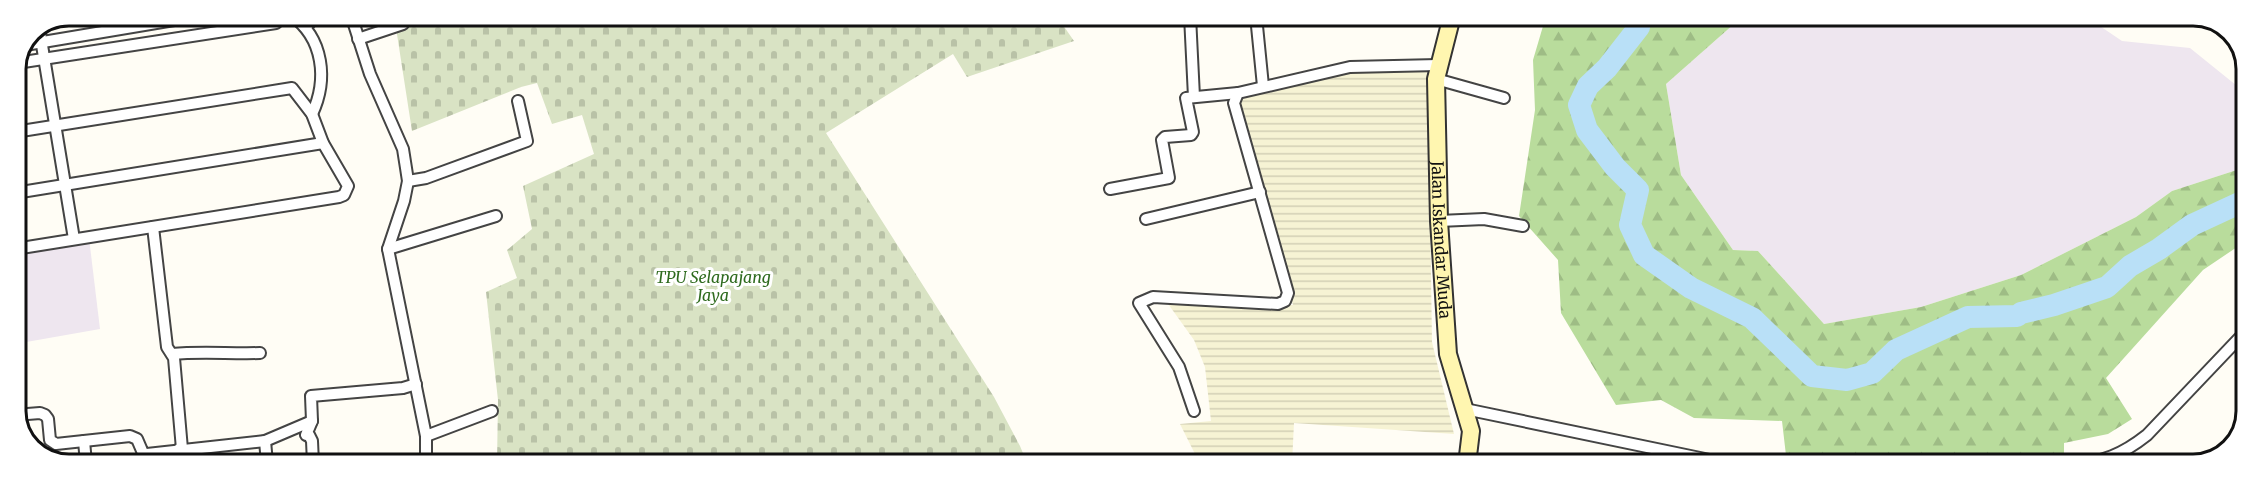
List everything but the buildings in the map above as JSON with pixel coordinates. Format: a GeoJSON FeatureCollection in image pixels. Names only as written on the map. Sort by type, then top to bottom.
{"type":"FeatureCollection","features":[{"type":"Feature","properties":{"kind":"street"},"geometry":{"type":"LineString","coordinates":[[34,43],[138,26]]}},
{"type":"Feature","properties":{"kind":"street"},"geometry":{"type":"LineString","coordinates":[[26,62],[257,26]]}},
{"type":"Feature","properties":{"kind":"street"},"geometry":{"type":"LineString","coordinates":[[354,26],[370,74],[403,149],[408,181],[404,201],[388,249],[406,347],[426,436],[426,453]]}},
{"type":"Feature","properties":{"kind":"street"},"geometry":{"type":"LineString","coordinates":[[358,39],[397,26]]}},
{"type":"Feature","properties":{"kind":"street"},"geometry":{"type":"LineString","coordinates":[[1191,26],[1194,97]]}},
{"type":"Feature","properties":{"kind":"street"},"geometry":{"type":"LineString","coordinates":[[1257,26],[1263,86]]}},
{"type":"Feature","properties":{"kind":"street","name":"Jalan Iskandar Muda"},"geometry":{"type":"LineString","coordinates":[[1449,26],[1437,72],[1439,221],[1449,354],[1471,431],[1468,453]]}},
{"type":"Feature","properties":{"kind":"street"},"geometry":{"type":"LineString","coordinates":[[305,27],[315,44],[321,77],[321,90],[312,114]]}},
{"type":"Feature","properties":{"kind":"street"},"geometry":{"type":"LineString","coordinates":[[40,36],[74,239]]}},
{"type":"Feature","properties":{"kind":"street"},"geometry":{"type":"LineString","coordinates":[[1110,189],[1169,178],[1162,140],[1165,137],[1191,135],[1193,130],[1186,98],[1238,93],[1350,67],[1437,72],[1504,98]]}},
{"type":"Feature","properties":{"kind":"street"},"geometry":{"type":"LineString","coordinates":[[26,130],[288,88],[296,91],[312,114],[323,143],[348,186],[344,195],[26,247]]}},
{"type":"Feature","properties":{"kind":"street"},"geometry":{"type":"LineString","coordinates":[[1194,411],[1179,367],[1139,303],[1153,297],[1278,304],[1285,301],[1288,293],[1234,103],[1238,93]]}},
{"type":"Feature","properties":{"kind":"street"},"geometry":{"type":"LineString","coordinates":[[408,181],[426,178],[527,141],[518,101]]}},
{"type":"Feature","properties":{"kind":"street"},"geometry":{"type":"LineString","coordinates":[[26,191],[323,143]]}},
{"type":"Feature","properties":{"kind":"street"},"geometry":{"type":"LineString","coordinates":[[1146,219],[1260,192]]}},
{"type":"Feature","properties":{"kind":"street"},"geometry":{"type":"LineString","coordinates":[[388,249],[496,216]]}},
{"type":"Feature","properties":{"kind":"street"},"geometry":{"type":"LineString","coordinates":[[1439,221],[1484,219],[1523,226]]}},
{"type":"Feature","properties":{"kind":"street"},"geometry":{"type":"LineString","coordinates":[[153,227],[167,347],[172,354],[181,453]]}},
{"type":"Feature","properties":{"kind":"street"},"geometry":{"type":"LineString","coordinates":[[2123,453],[2147,435],[2236,342]]}},
{"type":"Feature","properties":{"kind":"street"},"geometry":{"type":"LineString","coordinates":[[172,354],[205,351],[216,355],[260,353]]}},
{"type":"Feature","properties":{"kind":"street"},"geometry":{"type":"LineString","coordinates":[[313,453],[312,441],[309,435],[306,435],[312,421],[311,396],[403,388],[416,384]]}},
{"type":"Feature","properties":{"kind":"street"},"geometry":{"type":"LineString","coordinates":[[1465,409],[1676,453]]}},
{"type":"Feature","properties":{"kind":"street"},"geometry":{"type":"LineString","coordinates":[[426,436],[492,411]]}},
{"type":"Feature","properties":{"kind":"street"},"geometry":{"type":"LineString","coordinates":[[26,414],[45,415],[48,419],[50,440],[56,444],[130,436],[137,439],[145,453],[265,441],[312,421]]}},
{"type":"Feature","properties":{"kind":"street"},"geometry":{"type":"LineString","coordinates":[[84,441],[85,453]]}},
{"type":"Feature","properties":{"kind":"street"},"geometry":{"type":"LineString","coordinates":[[265,441],[266,453]]}},
{"type":"Feature","properties":{"kind":"shaded area"},"geometry":{"type":"Polygon","coordinates":[[[1732,26],[2100,26],[2122,41],[2190,48],[2236,85],[2236,170],[2172,191],[2136,217],[2021,275],[1921,307],[1824,324],[1758,251],[1733,250],[1681,175],[1666,84],[1732,26]]]}},
{"type":"Feature","properties":{"kind":"shaded area"},"geometry":{"type":"Polygon","coordinates":[[[1343,69],[1428,72],[1432,342],[1454,434],[1294,423],[1293,453],[1194,453],[1180,424],[1211,421],[1205,367],[1194,340],[1166,301],[1293,305],[1235,94],[1343,69]]]}},
{"type":"Feature","properties":{"kind":"shaded area"},"geometry":{"type":"Polygon","coordinates":[[[89,238],[100,329],[26,342],[26,249],[89,238]]]}},
{"type":"Feature","properties":{"kind":"green space","name":"TPU Selapajang Jaya"},"geometry":{"type":"Polygon","coordinates":[[[396,26],[1064,26],[1074,41],[967,77],[953,54],[826,133],[994,397],[1023,453],[497,453],[498,400],[486,292],[517,278],[507,250],[532,229],[523,186],[594,154],[582,115],[552,124],[537,83],[521,87],[412,131],[396,26]]]}},
{"type":"Feature","properties":{"kind":"green space"},"geometry":{"type":"Polygon","coordinates":[[[1543,26],[1732,26],[1666,84],[1681,175],[1733,250],[1758,251],[1824,324],[1921,307],[2021,275],[2136,217],[2172,191],[2236,170],[2236,248],[2203,270],[2106,378],[2132,419],[2108,434],[2064,443],[2064,453],[1786,453],[1782,421],[1694,418],[1661,400],[1616,405],[1561,313],[1558,260],[1519,216],[1535,110],[1533,60],[1543,26]]]}},
{"type":"Feature","properties":{"kind":"waterway"},"geometry":{"type":"LineString","coordinates":[[1639,26],[1607,68],[1588,86],[1579,105],[1587,130],[1615,167],[1638,190],[1630,225],[1644,255],[1691,288],[1752,318],[1812,376],[1847,380],[1872,373],[1896,350],[1968,317],[2017,316],[2107,287],[2130,266],[2159,249],[2192,225],[2236,205]]}}]}
